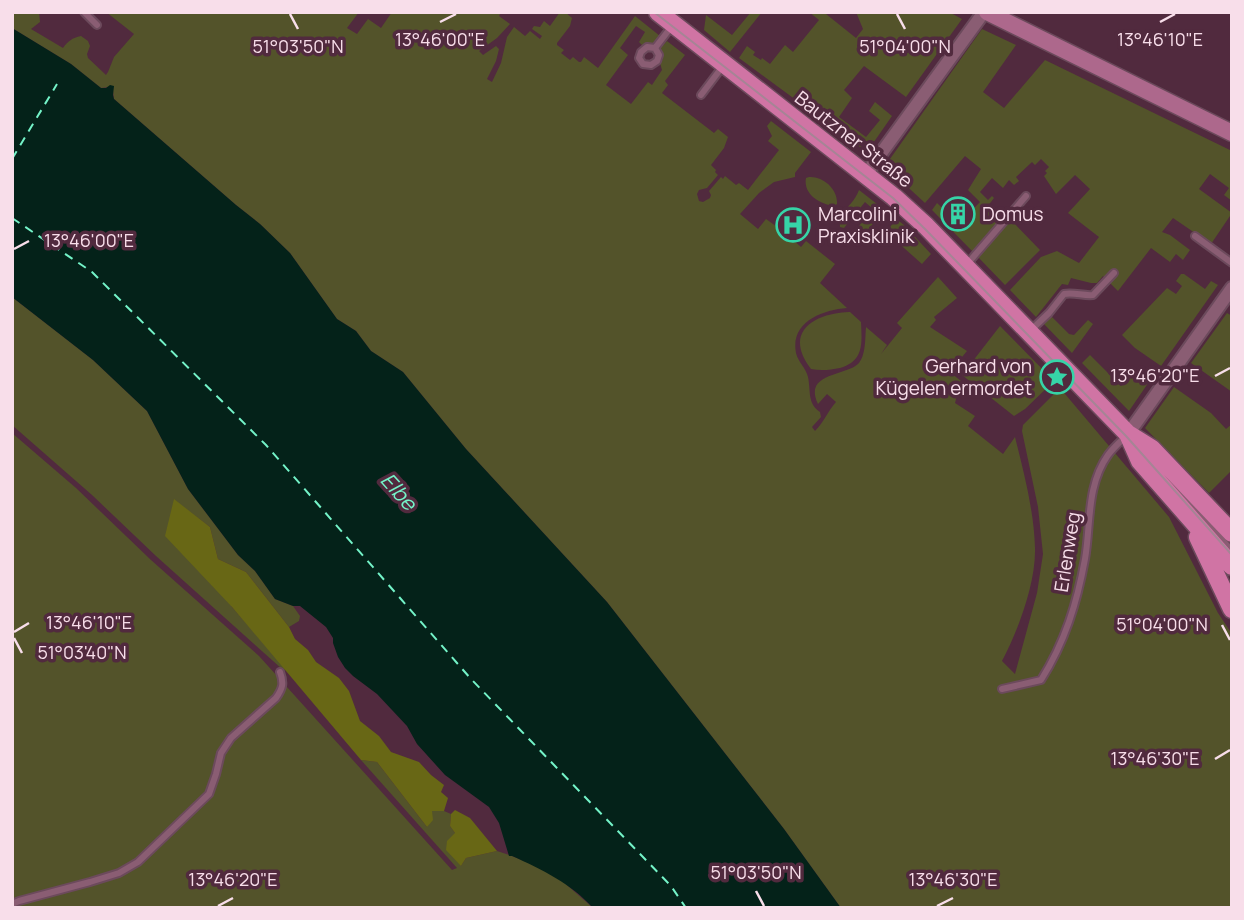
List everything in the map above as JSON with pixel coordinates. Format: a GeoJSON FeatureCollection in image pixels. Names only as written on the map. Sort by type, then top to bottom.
{"type":"FeatureCollection","features":[{"type":"Feature","properties":{"kind":"main road","name":"Bautzner Straße"},"geometry":{"type":"LineString","coordinates":[[658,12],[866,174],[926,226],[1128,434],[1152,449],[1232,533]]}},
{"type":"Feature","properties":{"kind":"main road","name":"Bautzner Straße"},"geometry":{"type":"LineString","coordinates":[[1128,434],[1140,461],[1232,566]]}},
{"type":"Feature","properties":{"kind":"main road"},"geometry":{"type":"LineString","coordinates":[[1191,521],[1232,609]]}},
{"type":"Feature","properties":{"kind":"street"},"geometry":{"type":"LineString","coordinates":[[866,174],[985,12],[1232,133]]}},
{"type":"Feature","properties":{"kind":"street"},"geometry":{"type":"LineString","coordinates":[[1128,434],[1230,295]]}},
{"type":"Feature","properties":{"kind":"lane"},"geometry":{"type":"LineString","coordinates":[[84,12],[97,25]]}},
{"type":"Feature","properties":{"kind":"lane"},"geometry":{"type":"LineString","coordinates":[[655,48],[674,25]]}},
{"type":"Feature","properties":{"kind":"lane"},"geometry":{"type":"LineString","coordinates":[[701,95],[724,65]]}},
{"type":"Feature","properties":{"kind":"lane"},"geometry":{"type":"LineString","coordinates":[[965,266],[1026,197]]}},
{"type":"Feature","properties":{"kind":"lane"},"geometry":{"type":"LineString","coordinates":[[1195,236],[1232,263]]}},
{"type":"Feature","properties":{"kind":"lane"},"geometry":{"type":"LineString","coordinates":[[1029,332],[1064,294],[1094,295],[1114,273]]}},
{"type":"Feature","properties":{"kind":"lane"},"geometry":{"type":"LineString","coordinates":[[1128,434],[1147,454]]}},
{"type":"Feature","properties":{"kind":"lane","name":"Erlenweg"},"geometry":{"type":"LineString","coordinates":[[1002,689],[1041,680],[1062,643],[1072,615],[1086,556],[1095,482],[1107,456],[1128,434]]}},
{"type":"Feature","properties":{"kind":"lane"},"geometry":{"type":"LineString","coordinates":[[1155,464],[1232,551]]}},
{"type":"Feature","properties":{"kind":"lane"},"geometry":{"type":"LineString","coordinates":[[12,904],[109,876],[138,862],[209,794],[221,753],[231,738],[276,698],[281,690],[283,682],[279,672]]}},
{"type":"Feature","properties":{"kind":"shaded area"},"geometry":{"type":"Polygon","coordinates":[[[12,12],[39,12],[40,22],[31,29],[63,48],[70,40],[81,36],[90,46],[88,58],[106,75],[114,57],[134,34],[106,12],[359,12],[347,28],[357,34],[368,19],[381,28],[392,12],[501,12],[499,16],[510,24],[479,51],[483,55],[496,46],[499,49],[487,79],[492,82],[501,63],[507,37],[514,27],[525,36],[530,31],[540,39],[542,36],[532,29],[534,26],[540,27],[544,21],[550,26],[560,12],[565,12],[572,18],[570,26],[557,43],[564,50],[561,53],[570,60],[573,57],[579,62],[584,57],[598,68],[635,16],[660,36],[654,43],[642,45],[639,42],[645,32],[636,26],[620,48],[628,55],[606,85],[631,104],[648,82],[652,85],[662,70],[660,48],[667,41],[685,55],[665,81],[668,85],[662,93],[714,133],[718,129],[728,137],[724,148],[711,165],[718,175],[707,188],[699,190],[699,201],[710,198],[709,191],[725,176],[748,190],[779,150],[768,141],[772,136],[767,126],[771,121],[811,152],[795,173],[795,177],[774,182],[759,193],[740,214],[758,229],[766,219],[781,228],[801,247],[806,241],[835,264],[820,283],[847,308],[818,315],[810,320],[798,333],[795,342],[797,356],[808,377],[811,401],[820,412],[821,417],[812,427],[815,431],[836,402],[827,394],[818,404],[816,386],[861,361],[866,327],[887,345],[881,354],[902,328],[897,323],[938,277],[957,298],[934,317],[936,320],[930,327],[967,351],[946,369],[961,381],[955,403],[975,416],[968,426],[1003,454],[1015,437],[1031,506],[1035,548],[1033,576],[1020,621],[1002,661],[1015,674],[1037,593],[1043,554],[1038,507],[1022,431],[1023,425],[1060,388],[1169,517],[1218,613],[1232,634],[1232,908],[841,908],[784,829],[607,602],[466,449],[403,372],[371,351],[356,331],[337,319],[290,253],[260,224],[114,99],[113,91],[109,87],[101,88],[71,64],[12,28],[12,12]]]}},
{"type":"Feature","properties":{"kind":"shaded area"},"geometry":{"type":"Polygon","coordinates":[[[751,12],[762,12],[730,52],[704,30],[706,15],[732,35],[751,12]]]}},
{"type":"Feature","properties":{"kind":"shaded area"},"geometry":{"type":"Polygon","coordinates":[[[809,12],[826,12],[856,38],[863,29],[856,12],[949,12],[962,19],[906,97],[864,66],[844,90],[852,98],[839,117],[866,137],[880,120],[869,111],[875,102],[892,116],[869,149],[864,150],[739,58],[747,46],[755,52],[753,55],[770,64],[785,45],[793,52],[819,20],[809,12]]]}},
{"type":"Feature","properties":{"kind":"shaded area"},"geometry":{"type":"Polygon","coordinates":[[[982,29],[1016,45],[983,92],[1004,108],[1045,60],[1232,151],[1232,201],[1224,195],[1229,188],[1210,174],[1199,189],[1232,213],[1211,244],[1173,218],[1162,232],[1190,250],[1183,260],[1176,254],[1170,262],[1151,248],[1118,291],[1103,276],[1097,283],[1071,278],[1068,285],[1062,284],[1036,317],[1010,290],[1041,257],[1057,251],[1079,263],[1099,237],[1068,213],[1090,189],[1075,175],[1056,194],[1044,176],[1049,167],[1041,159],[1035,165],[1032,162],[1016,177],[1019,181],[1014,185],[1009,180],[1003,188],[992,178],[980,192],[988,200],[992,196],[994,198],[987,207],[1001,221],[973,252],[932,210],[937,203],[959,224],[980,202],[968,190],[981,169],[965,156],[925,203],[885,166],[982,29]]]}},
{"type":"Feature","properties":{"kind":"shaded area"},"geometry":{"type":"Polygon","coordinates":[[[806,178],[829,184],[837,198],[837,204],[828,205],[813,197],[806,184],[806,178]]]}},
{"type":"Feature","properties":{"kind":"shaded area"},"geometry":{"type":"Polygon","coordinates":[[[859,190],[904,225],[931,254],[922,264],[886,232],[894,222],[882,213],[856,244],[849,238],[873,209],[865,202],[844,228],[840,227],[839,214],[851,204],[859,190]]]}},
{"type":"Feature","properties":{"kind":"shaded area"},"geometry":{"type":"Polygon","coordinates":[[[1010,219],[1040,250],[1005,285],[978,257],[1010,219]]]}},
{"type":"Feature","properties":{"kind":"shaded area"},"geometry":{"type":"Polygon","coordinates":[[[1181,274],[1205,289],[1211,281],[1218,285],[1161,366],[1122,335],[1167,288],[1176,294],[1182,286],[1176,281],[1181,274]]]}},
{"type":"Feature","properties":{"kind":"shaded area"},"geometry":{"type":"Polygon","coordinates":[[[12,297],[93,360],[147,411],[188,489],[275,599],[293,606],[300,616],[299,621],[289,627],[246,572],[218,559],[210,527],[174,500],[232,607],[288,671],[282,669],[12,425],[12,297]]]}},
{"type":"Feature","properties":{"kind":"shaded area"},"geometry":{"type":"Polygon","coordinates":[[[850,312],[861,322],[860,351],[854,361],[840,368],[811,369],[800,345],[801,335],[806,327],[824,316],[850,312]]]}},
{"type":"Feature","properties":{"kind":"shaded area"},"geometry":{"type":"Polygon","coordinates":[[[1227,313],[1232,316],[1232,392],[1191,363],[1227,313]]]}},
{"type":"Feature","properties":{"kind":"shaded area"},"geometry":{"type":"Polygon","coordinates":[[[1051,316],[1069,334],[1074,335],[1088,320],[1093,324],[1072,353],[1043,323],[1051,316]]]}},
{"type":"Feature","properties":{"kind":"shaded area"},"geometry":{"type":"Polygon","coordinates":[[[1000,326],[1054,381],[1014,416],[962,375],[1000,326]]]}},
{"type":"Feature","properties":{"kind":"shaded area"},"geometry":{"type":"Polygon","coordinates":[[[1090,355],[1121,386],[1138,370],[1153,376],[1129,411],[1082,363],[1090,355]]]}},
{"type":"Feature","properties":{"kind":"shaded area"},"geometry":{"type":"Polygon","coordinates":[[[1174,387],[1211,413],[1226,429],[1232,424],[1232,470],[1209,493],[1145,428],[1174,387]]]}},
{"type":"Feature","properties":{"kind":"shaded area"},"geometry":{"type":"Polygon","coordinates":[[[12,433],[259,656],[452,870],[457,868],[361,760],[377,762],[427,827],[432,810],[451,814],[450,826],[455,833],[461,866],[466,858],[497,851],[541,868],[560,879],[593,908],[14,908],[12,433]]]}},
{"type":"Feature","properties":{"kind":"shaded area"},"geometry":{"type":"Polygon","coordinates":[[[174,499],[210,527],[218,559],[246,572],[289,627],[295,639],[308,650],[316,662],[339,678],[349,691],[360,721],[379,736],[391,752],[419,762],[444,785],[441,792],[448,798],[444,811],[432,811],[433,820],[427,827],[377,762],[361,760],[232,607],[165,536],[174,499]]]}},
{"type":"Feature","properties":{"kind":"shaded area"},"geometry":{"type":"Polygon","coordinates":[[[455,810],[470,818],[497,851],[466,858],[461,866],[446,850],[447,841],[455,833],[450,826],[451,814],[455,810]]]}},
{"type":"Feature","properties":{"kind":"water","name":"Elbe"},"geometry":{"type":"Polygon","coordinates":[[[12,28],[71,64],[101,88],[114,86],[114,99],[260,224],[290,253],[337,319],[356,331],[371,351],[403,372],[466,449],[607,602],[784,829],[841,908],[593,908],[556,878],[509,856],[499,823],[489,807],[445,775],[417,744],[407,726],[377,694],[345,668],[326,627],[300,606],[275,599],[255,571],[238,555],[188,489],[147,411],[93,360],[12,297],[12,28]]]}},
{"type":"Feature","properties":{"kind":"ferry route"},"geometry":{"type":"LineString","coordinates":[[12,159],[57,84]]}},
{"type":"Feature","properties":{"kind":"ferry route"},"geometry":{"type":"LineString","coordinates":[[12,218],[92,272],[266,445],[471,679],[671,886],[686,908]]}},
{"type":"Feature","properties":{"kind":"tram line"},"geometry":{"type":"LineString","coordinates":[[654,12],[893,198],[1126,436],[1232,555]]}},
{"type":"Feature","properties":{"kind":"place","name":"Domus"},"geometry":{"type":"Point","coordinates":[958,214]}},
{"type":"Feature","properties":{"kind":"place","name":"Marcolini Praxisklinik"},"geometry":{"type":"Point","coordinates":[793,225]}},
{"type":"Feature","properties":{"kind":"place","name":"Gerhard von Kügelen ermordet"},"geometry":{"type":"Point","coordinates":[1057,377]}}]}
